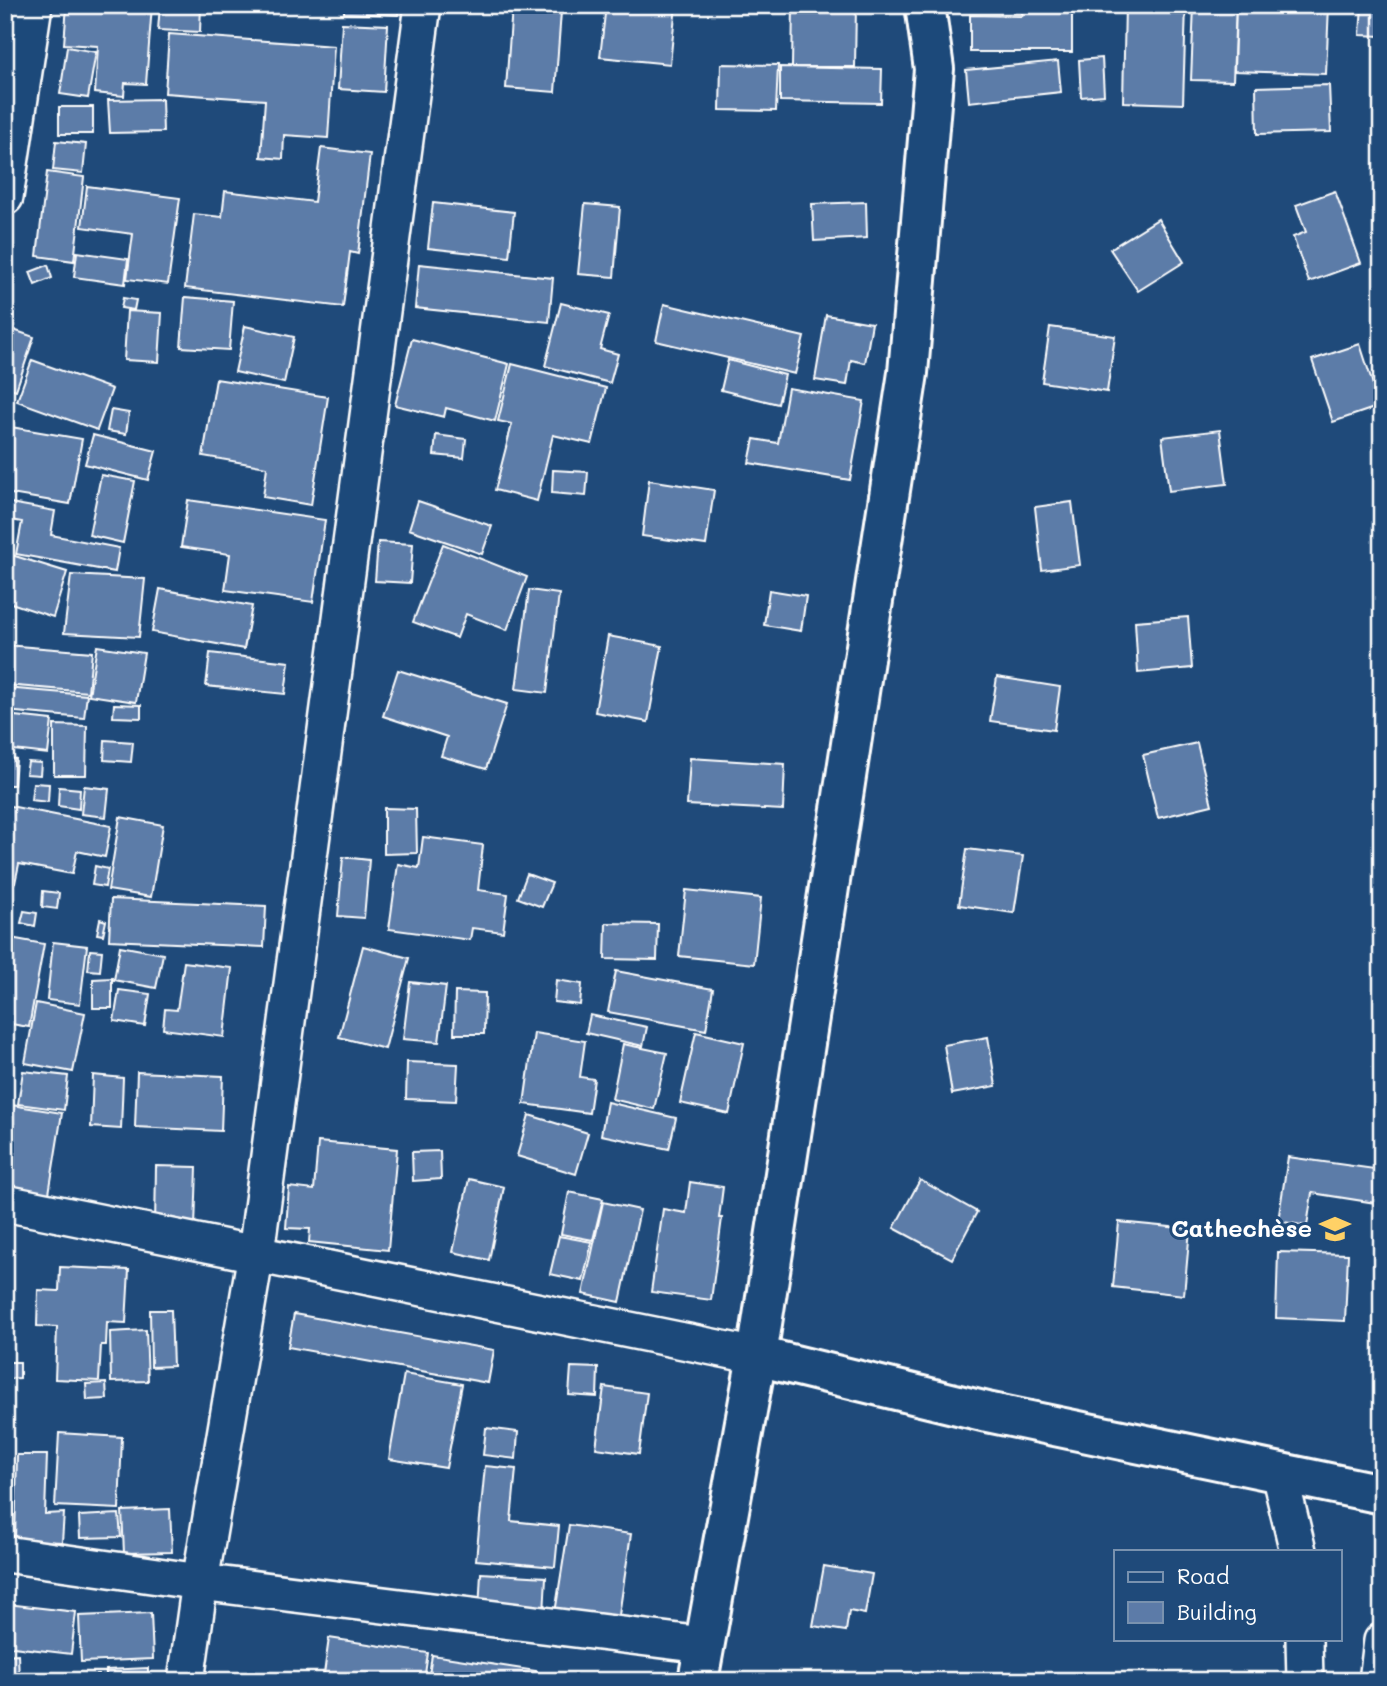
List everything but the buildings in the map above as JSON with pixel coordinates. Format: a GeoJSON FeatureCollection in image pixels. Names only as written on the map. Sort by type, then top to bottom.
{"type":"FeatureCollection","features":[{"type":"Feature","properties":{"kind":"street"},"geometry":{"type":"LineString","coordinates":[[5,197],[34,5]]}},
{"type":"Feature","properties":{"kind":"street"},"geometry":{"type":"LineString","coordinates":[[186,1681],[200,1581],[256,1253],[423,5]]}},
{"type":"Feature","properties":{"kind":"street"},"geometry":{"type":"LineString","coordinates":[[5,1554],[200,1581],[700,1663],[757,1356],[908,373],[934,69],[925,5]]}},
{"type":"Feature","properties":{"kind":"street"},"geometry":{"type":"LineString","coordinates":[[5,1203],[757,1356],[987,1412],[1382,1494]]}},
{"type":"Feature","properties":{"kind":"street"},"geometry":{"type":"LineString","coordinates":[[1279,1473],[1298,1550]]}},
{"type":"Feature","properties":{"kind":"street"},"geometry":{"type":"LineString","coordinates":[[1304,1640],[1305,1681]]}},
{"type":"Feature","properties":{"kind":"street"},"geometry":{"type":"LineString","coordinates":[[1377,1681],[1382,1641]]}},
{"type":"Feature","properties":{"kind":"place","name":"Cathechèse"},"geometry":{"type":"Point","coordinates":[1335,1229]}}]}
